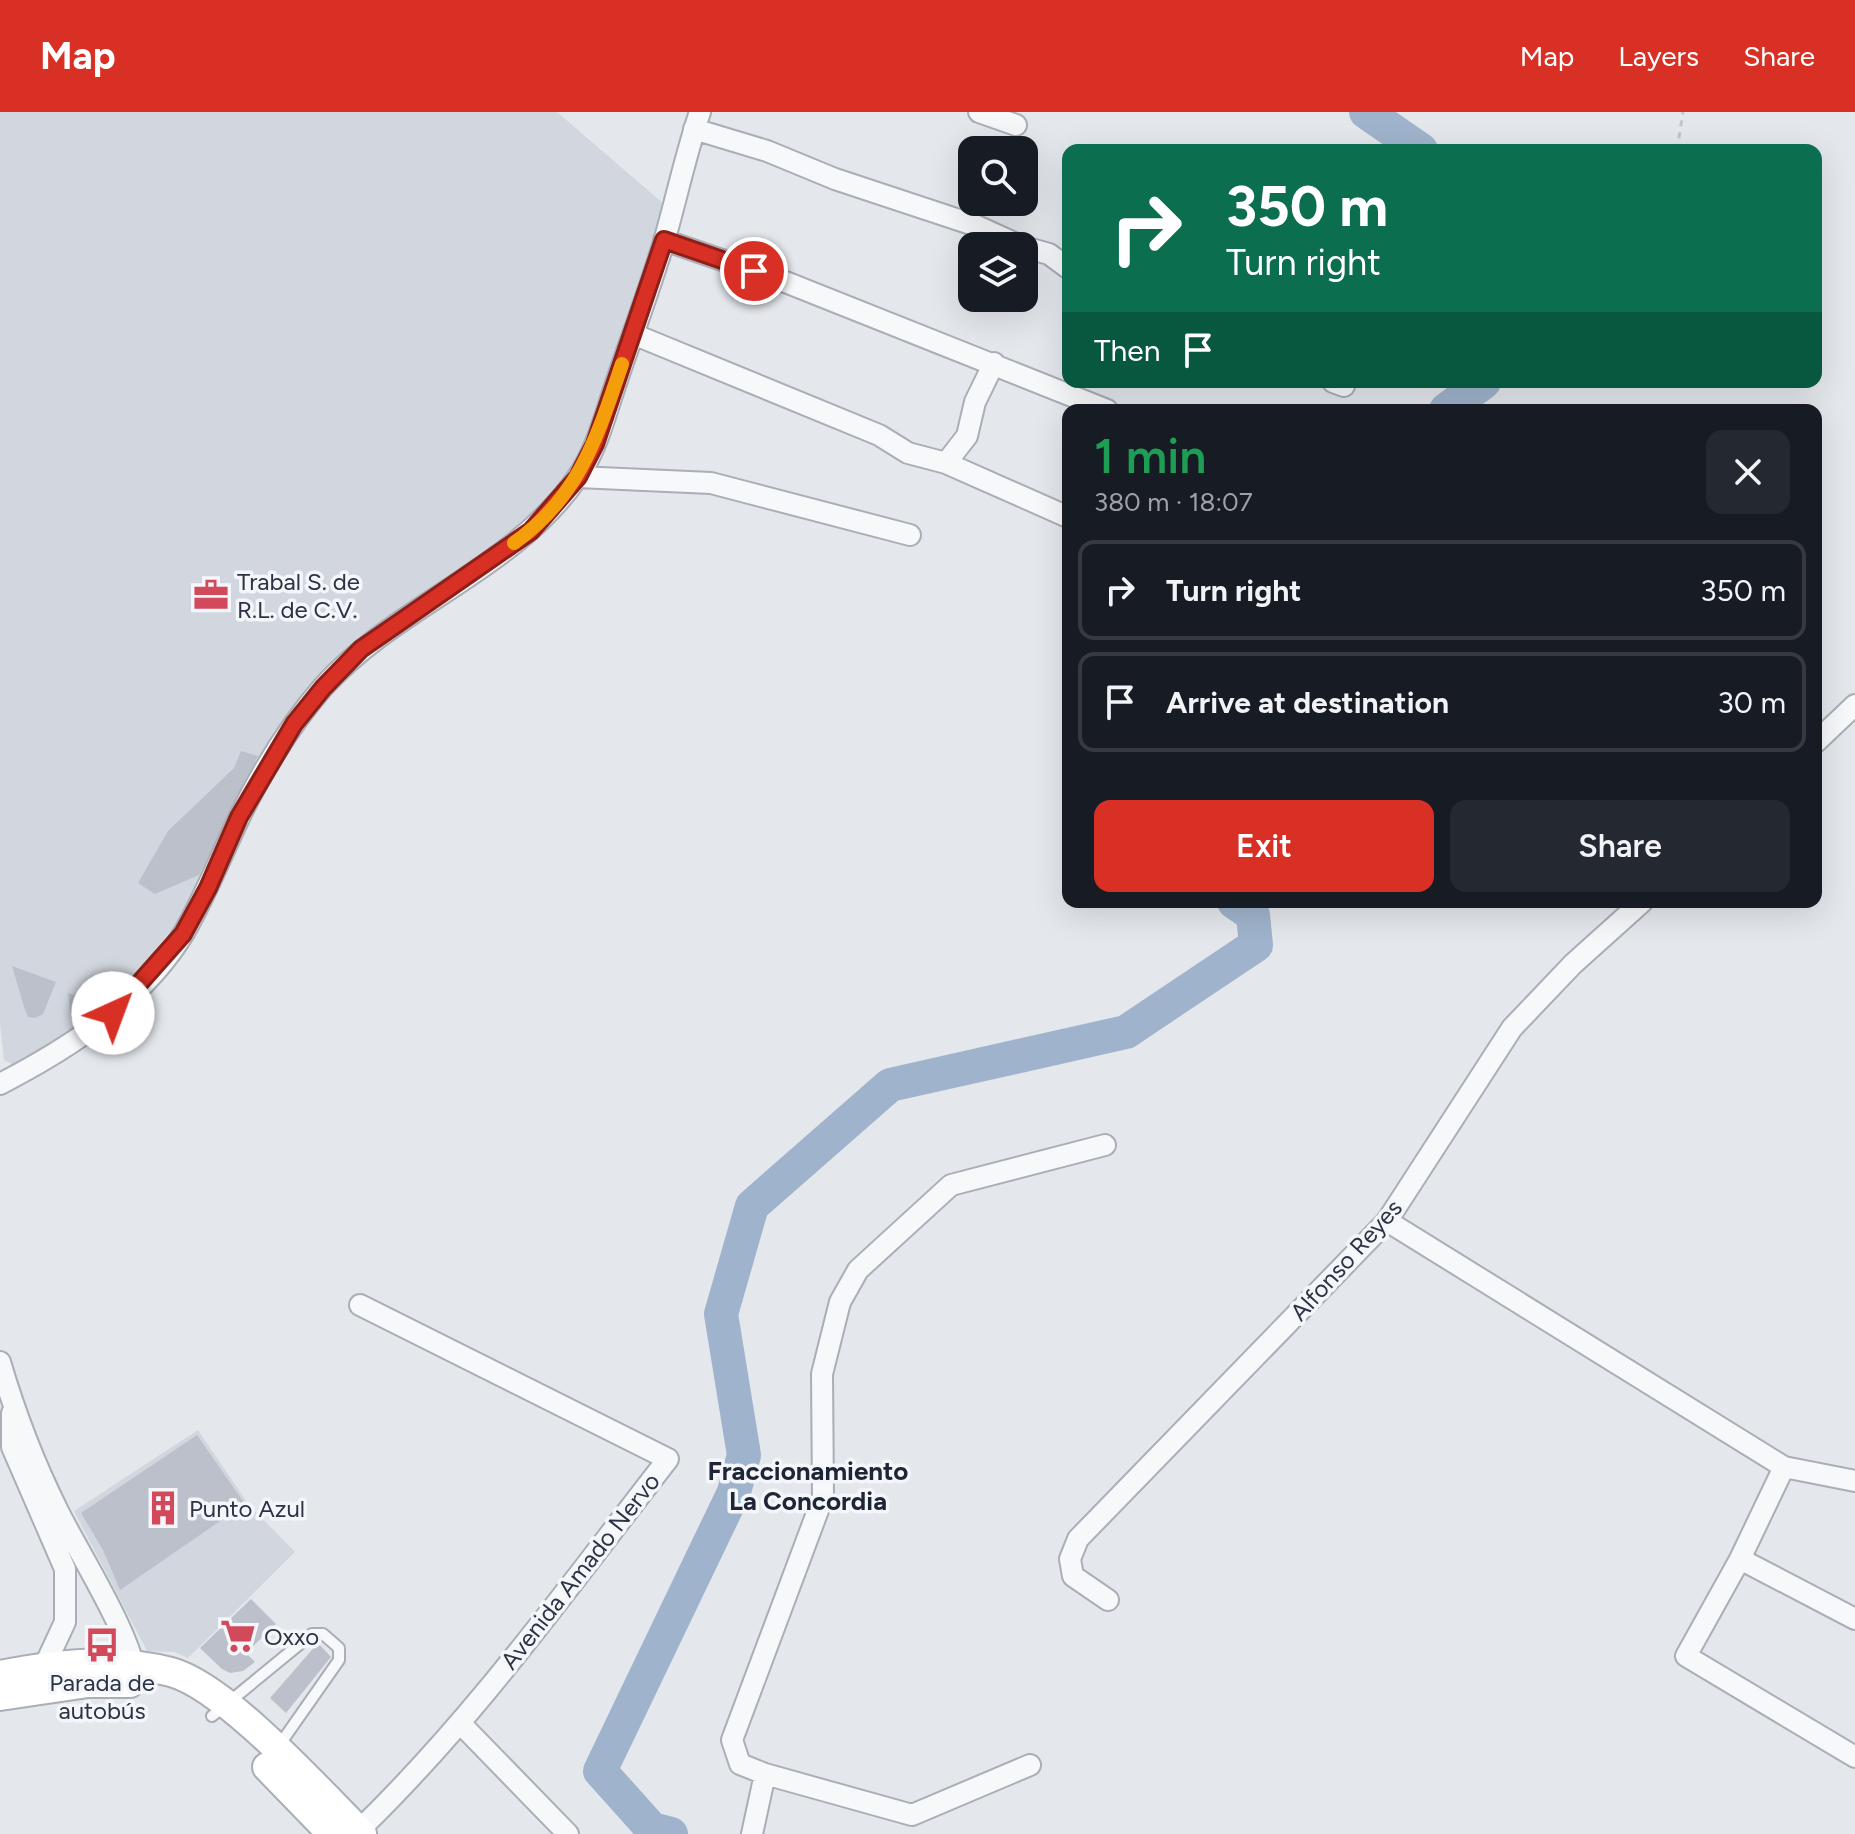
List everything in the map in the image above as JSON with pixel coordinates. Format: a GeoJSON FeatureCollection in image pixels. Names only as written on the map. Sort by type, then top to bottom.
{"type":"FeatureCollection","features":[{"type":"Feature","properties":{"kind":"main road"},"geometry":{"type":"LineString","coordinates":[[0,1675],[87,1663],[135,1674],[219,1709],[352,1833]]}},
{"type":"Feature","properties":{"kind":"main road"},"geometry":{"type":"LineString","coordinates":[[0,1696],[135,1674]]}},
{"type":"Feature","properties":{"kind":"street"},"geometry":{"type":"LineString","coordinates":[[979,112],[1016,125]]}},
{"type":"Feature","properties":{"kind":"street"},"geometry":{"type":"LineString","coordinates":[[0,1084],[48,1059],[113,1013],[157,966],[183,934],[208,888],[239,817],[264,774],[294,724],[323,688],[361,649],[531,531],[578,477],[595,444],[633,334],[664,240],[697,121],[835,179],[990,232]]}},
{"type":"Feature","properties":{"kind":"street"},"geometry":{"type":"LineString","coordinates":[[664,240],[783,281],[1093,404]]}},
{"type":"Feature","properties":{"kind":"street"},"geometry":{"type":"LineString","coordinates":[[1038,251],[1062,264]]}},
{"type":"Feature","properties":{"kind":"street"},"geometry":{"type":"LineString","coordinates":[[633,334],[879,435],[908,453],[946,463],[1062,514]]}},
{"type":"Feature","properties":{"kind":"street"},"geometry":{"type":"LineString","coordinates":[[946,463],[967,436],[975,402],[994,363]]}},
{"type":"Feature","properties":{"kind":"street"},"geometry":{"type":"LineString","coordinates":[[578,477],[654,478],[711,483],[910,535]]}},
{"type":"Feature","properties":{"kind":"street"},"geometry":{"type":"LineString","coordinates":[[1822,736],[1855,705]]}},
{"type":"Feature","properties":{"kind":"street","name":"Alfonso Reyes"},"geometry":{"type":"LineString","coordinates":[[1108,1600],[1073,1576],[1070,1559],[1078,1539],[1387,1221],[1512,1028],[1573,964],[1635,908]]}},
{"type":"Feature","properties":{"kind":"street"},"geometry":{"type":"LineString","coordinates":[[1030,1765],[912,1815],[765,1774],[740,1764],[732,1740],[823,1497],[822,1374],[840,1302],[858,1270],[951,1185],[1105,1145]]}},
{"type":"Feature","properties":{"kind":"street"},"geometry":{"type":"LineString","coordinates":[[1387,1221],[1784,1467],[1855,1481]]}},
{"type":"Feature","properties":{"kind":"street","name":"Avenida Amado Nervo"},"geometry":{"type":"LineString","coordinates":[[352,1833],[420,1771],[461,1724],[668,1459],[360,1305]]}},
{"type":"Feature","properties":{"kind":"street"},"geometry":{"type":"LineString","coordinates":[[0,1362],[12,1401],[56,1508],[135,1674]]}},
{"type":"Feature","properties":{"kind":"street"},"geometry":{"type":"LineString","coordinates":[[12,1401],[12,1447],[65,1569],[65,1622],[44,1667]]}},
{"type":"Feature","properties":{"kind":"street"},"geometry":{"type":"LineString","coordinates":[[1784,1467],[1740,1559],[1686,1656],[1855,1757]]}},
{"type":"Feature","properties":{"kind":"street"},"geometry":{"type":"LineString","coordinates":[[1740,1559],[1855,1619]]}},
{"type":"Feature","properties":{"kind":"street"},"geometry":{"type":"LineString","coordinates":[[461,1724],[568,1834]]}},
{"type":"Feature","properties":{"kind":"street"},"geometry":{"type":"LineString","coordinates":[[752,1834],[765,1774]]}},
{"type":"Feature","properties":{"kind":"lane"},"geometry":{"type":"LineString","coordinates":[[219,1709],[312,1634],[323,1634],[339,1648],[339,1660],[271,1758]]}},
{"type":"Feature","properties":{"kind":"path"},"geometry":{"type":"LineString","coordinates":[[1678,144],[1683,112]]}},
{"type":"Feature","properties":{"kind":"shaded area","name":"Trabal S. de R.L. de C.V."},"geometry":{"type":"Polygon","coordinates":[[[0,112],[557,112],[665,205],[608,385],[577,465],[537,511],[487,551],[343,653],[287,716],[272,738],[205,874],[176,923],[139,973],[76,1030],[18,1067],[4,1060],[0,1023],[0,112]]]}},
{"type":"Feature","properties":{"kind":"shaded area"},"geometry":{"type":"Polygon","coordinates":[[[198,1430],[249,1505],[295,1552],[188,1658],[174,1652],[147,1651],[74,1511],[198,1430]]]}},
{"type":"Feature","properties":{"kind":"building"},"geometry":{"type":"Polygon","coordinates":[[[241,751],[258,756],[199,875],[155,894],[138,883],[168,831],[234,768],[241,751]]]}},
{"type":"Feature","properties":{"kind":"building"},"geometry":{"type":"Polygon","coordinates":[[[12,966],[56,982],[43,1014],[28,1017],[12,966]]]}},
{"type":"Feature","properties":{"kind":"building"},"geometry":{"type":"Polygon","coordinates":[[[68,993],[98,1003],[76,1024],[71,1018],[68,993]]]}},
{"type":"Feature","properties":{"kind":"building","name":"Punto Azul"},"geometry":{"type":"Polygon","coordinates":[[[197,1435],[245,1504],[120,1590],[103,1550],[81,1513],[197,1435]]]}},
{"type":"Feature","properties":{"kind":"building","name":"Oxxo"},"geometry":{"type":"Polygon","coordinates":[[[251,1599],[276,1624],[246,1653],[255,1662],[243,1671],[230,1673],[200,1648],[251,1599]]]}},
{"type":"Feature","properties":{"kind":"building"},"geometry":{"type":"Polygon","coordinates":[[[318,1643],[331,1657],[286,1713],[270,1698],[318,1643]]]}},
{"type":"Feature","properties":{"kind":"waterway"},"geometry":{"type":"LineString","coordinates":[[1366,112],[1412,144]]}},
{"type":"Feature","properties":{"kind":"waterway"},"geometry":{"type":"LineString","coordinates":[[1454,404],[1476,388]]}},
{"type":"Feature","properties":{"kind":"waterway"},"geometry":{"type":"LineString","coordinates":[[671,1834],[652,1829],[600,1771],[734,1492],[744,1455],[721,1314],[752,1206],[890,1085],[1126,1032],[1256,945],[1253,915],[1243,908]]}},
{"type":"Feature","properties":{"kind":"slow traffic"},"geometry":{"type":"LineString","coordinates":[[514,543],[531,531],[578,477],[595,444],[622,364]]}},
{"type":"Feature","properties":{"kind":"place","name":"Trabal S. de R.L. de C.V."},"geometry":{"type":"Point","coordinates":[211,595]}},
{"type":"Feature","properties":{"kind":"place","name":"Punto Azul"},"geometry":{"type":"Point","coordinates":[163,1508]}},
{"type":"Feature","properties":{"kind":"place","name":"Oxxo"},"geometry":{"type":"Point","coordinates":[238,1636]}},
{"type":"Feature","properties":{"kind":"place","name":"Parada de autobús"},"geometry":{"type":"Point","coordinates":[102,1645]}},
{"type":"Feature","properties":{"kind":"district","name":"Fraccionamiento La Concordia"},"geometry":{"type":"Point","coordinates":[808,1486]}},
{"type":"Feature","properties":{"kind":"route"},"geometry":{"type":"LineString","coordinates":[[113,1013],[183,934],[208,888],[239,817],[294,724],[323,688],[361,649],[531,531],[578,477],[595,444],[664,240],[754,271]]}}]}
